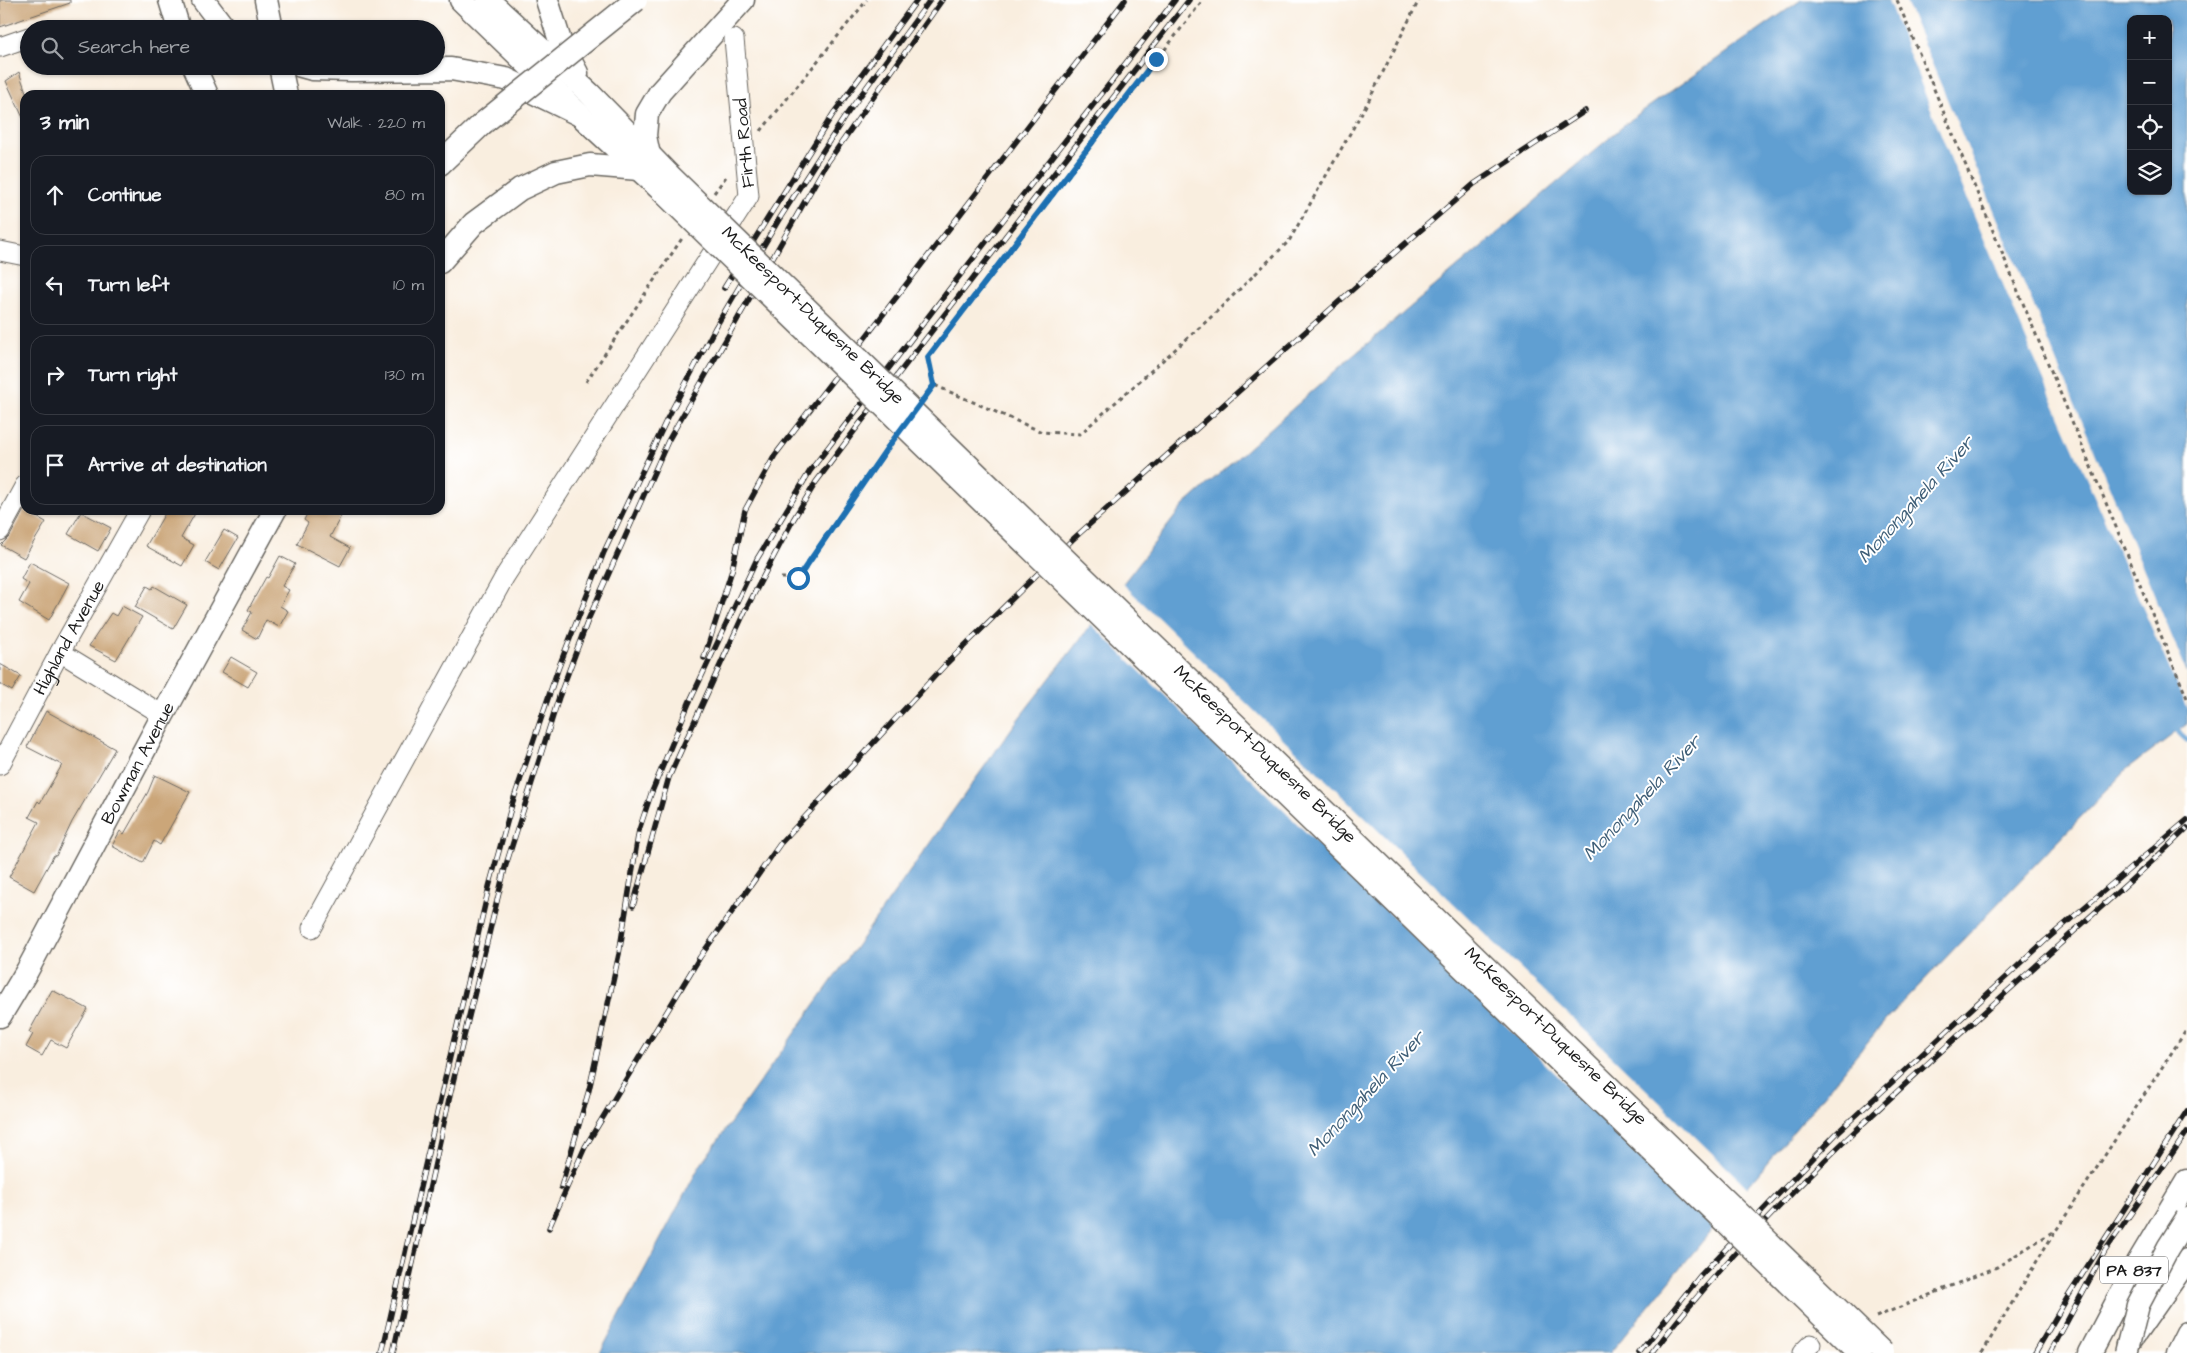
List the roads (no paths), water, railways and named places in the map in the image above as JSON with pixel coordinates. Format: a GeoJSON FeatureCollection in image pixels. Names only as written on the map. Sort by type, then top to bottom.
{"type":"FeatureCollection","features":[{"type":"Feature","properties":{"kind":"main road"},"geometry":{"type":"LineString","coordinates":[[170,0],[176,20]]}},
{"type":"Feature","properties":{"kind":"main road"},"geometry":{"type":"LineString","coordinates":[[203,0],[218,20]]}},
{"type":"Feature","properties":{"kind":"main road"},"geometry":{"type":"LineString","coordinates":[[266,0],[270,20]]}},
{"type":"Feature","properties":{"kind":"main road"},"geometry":{"type":"LineString","coordinates":[[461,0],[580,116],[644,162]]}},
{"type":"Feature","properties":{"kind":"main road"},"geometry":{"type":"LineString","coordinates":[[488,0],[589,93],[644,162]]}},
{"type":"Feature","properties":{"kind":"main road"},"geometry":{"type":"LineString","coordinates":[[547,0],[560,41],[589,93]]}},
{"type":"Feature","properties":{"kind":"main road"},"geometry":{"type":"LineString","coordinates":[[445,159],[482,124],[636,0]]}},
{"type":"Feature","properties":{"kind":"main road"},"geometry":{"type":"LineString","coordinates":[[644,162],[647,114],[660,92],[743,0]]}},
{"type":"Feature","properties":{"kind":"main road"},"geometry":{"type":"LineString","coordinates":[[445,68],[506,79],[580,116]]}},
{"type":"Feature","properties":{"kind":"main road"},"geometry":{"type":"LineString","coordinates":[[198,75],[205,90]]}},
{"type":"Feature","properties":{"kind":"main road"},"geometry":{"type":"LineString","coordinates":[[282,75],[285,90]]}},
{"type":"Feature","properties":{"kind":"main road"},"geometry":{"type":"LineString","coordinates":[[445,256],[474,223],[520,189],[556,172],[590,165],[644,162]]}},
{"type":"Feature","properties":{"kind":"main road","name":"McKeesport-Duquesne Bridge"},"geometry":{"type":"LineString","coordinates":[[644,162],[1883,1353]]}},
{"type":"Feature","properties":{"kind":"main road","name":"McKeesport-Duquesne Bridge"},"geometry":{"type":"LineString","coordinates":[[663,180],[1860,1353]]}},
{"type":"Feature","properties":{"kind":"main road","name":"Bowman Avenue"},"geometry":{"type":"LineString","coordinates":[[0,1016],[27,971],[163,714],[272,515]]}},
{"type":"Feature","properties":{"kind":"main road","name":"PA 837"},"geometry":{"type":"LineString","coordinates":[[2090,1353],[2133,1271],[2184,1185]]}},
{"type":"Feature","properties":{"kind":"main road"},"geometry":{"type":"LineString","coordinates":[[2126,1353],[2138,1305],[2187,1218]]}},
{"type":"Feature","properties":{"kind":"main road"},"geometry":{"type":"LineString","coordinates":[[2122,1353],[2187,1260]]}},
{"type":"Feature","properties":{"kind":"main road"},"geometry":{"type":"LineString","coordinates":[[2177,1353],[2187,1333]]}},
{"type":"Feature","properties":{"kind":"street","name":"Firth Road"},"geometry":{"type":"LineString","coordinates":[[312,928],[505,576],[749,196],[734,38]]}},
{"type":"Feature","properties":{"kind":"street"},"geometry":{"type":"LineString","coordinates":[[0,47],[20,40]]}},
{"type":"Feature","properties":{"kind":"street"},"geometry":{"type":"LineString","coordinates":[[0,251],[20,255]]}},
{"type":"Feature","properties":{"kind":"street"},"geometry":{"type":"LineString","coordinates":[[0,531],[20,494]]}},
{"type":"Feature","properties":{"kind":"street","name":"Highland Avenue"},"geometry":{"type":"LineString","coordinates":[[0,765],[60,652],[137,515]]}},
{"type":"Feature","properties":{"kind":"street"},"geometry":{"type":"LineString","coordinates":[[60,652],[163,714]]}},
{"type":"Feature","properties":{"kind":"water","name":"Monongahela River"},"geometry":{"type":"Polygon","coordinates":[[[1801,0],[2187,0],[2187,724],[2127,769],[1885,1021],[1610,1353],[600,1353],[699,1167],[1019,718],[1183,506],[1335,371],[1634,117],[1801,0]]]}},
{"type":"Feature","properties":{"kind":"waterway"},"geometry":{"type":"LineString","coordinates":[[2177,731],[2187,740]]}},
{"type":"Feature","properties":{"kind":"railway"},"geometry":{"type":"LineString","coordinates":[[724,288],[833,114],[917,0]]}},
{"type":"Feature","properties":{"kind":"railway"},"geometry":{"type":"LineString","coordinates":[[382,1353],[489,887],[512,804],[558,669],[604,552],[667,419],[715,328],[778,221],[844,118],[930,0]]}},
{"type":"Feature","properties":{"kind":"railway"},"geometry":{"type":"LineString","coordinates":[[393,1353],[453,1082],[505,868],[559,697],[588,620],[668,441],[825,166],[942,0]]}},
{"type":"Feature","properties":{"kind":"railway"},"geometry":{"type":"LineString","coordinates":[[704,658],[732,570],[745,510],[775,455],[1125,0]]}},
{"type":"Feature","properties":{"kind":"railway"},"geometry":{"type":"LineString","coordinates":[[561,1187],[589,1090],[619,954],[639,830],[651,794],[689,703],[757,559],[810,471],[1175,0]]}},
{"type":"Feature","properties":{"kind":"railway"},"geometry":{"type":"LineString","coordinates":[[633,906],[669,777],[745,611],[793,520],[816,482],[1189,0]]}},
{"type":"Feature","properties":{"kind":"railway"},"geometry":{"type":"LineString","coordinates":[[549,1228],[585,1147],[700,957],[780,844],[947,663],[1072,540],[1361,282],[1474,184],[1585,111]]}},
{"type":"Feature","properties":{"kind":"railway"},"geometry":{"type":"LineString","coordinates":[[1639,1353],[1700,1276],[1838,1132],[2046,940],[2187,820]]}},
{"type":"Feature","properties":{"kind":"railway"},"geometry":{"type":"LineString","coordinates":[[1652,1353],[1697,1297],[1795,1190],[1952,1041],[2140,873],[2187,828]]}},
{"type":"Feature","properties":{"kind":"railway"},"geometry":{"type":"LineString","coordinates":[[2035,1353],[2069,1295],[2187,1111]]}},
{"type":"Feature","properties":{"kind":"railway"},"geometry":{"type":"LineString","coordinates":[[2050,1353],[2105,1251],[2187,1132]]}}]}
